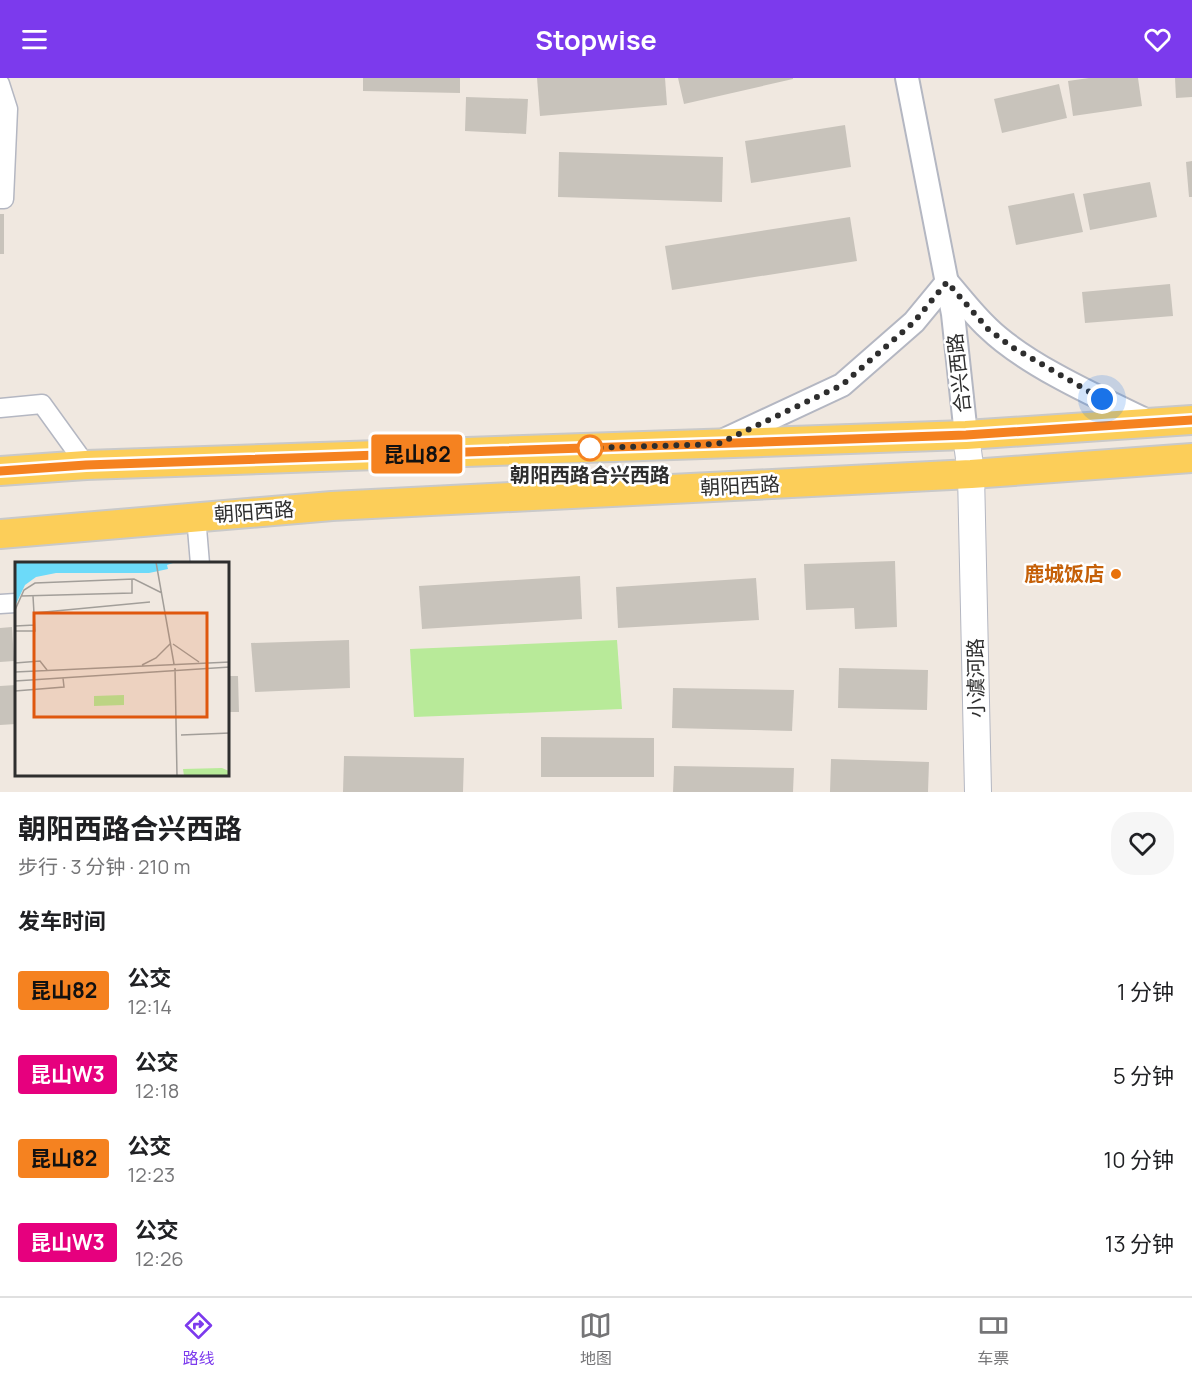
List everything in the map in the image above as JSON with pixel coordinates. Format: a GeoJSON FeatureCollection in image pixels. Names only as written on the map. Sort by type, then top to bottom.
{"type":"FeatureCollection","features":[{"type":"Feature","properties":{"kind":"main road"},"geometry":{"type":"LineString","coordinates":[[0,471],[86,465],[966,435],[1192,420]]}},
{"type":"Feature","properties":{"kind":"main road","name":"合兴西路"},"geometry":{"type":"LineString","coordinates":[[966,435],[971,474],[973,564]]}},
{"type":"Feature","properties":{"kind":"main road","name":"朝阳西路"},"geometry":{"type":"LineString","coordinates":[[0,534],[332,506],[971,474],[1192,458]]}},
{"type":"Feature","properties":{"kind":"main road","name":"小澞河路"},"geometry":{"type":"LineString","coordinates":[[973,564],[978,792]]}},
{"type":"Feature","properties":{"kind":"street","name":"合兴西路"},"geometry":{"type":"LineString","coordinates":[[907,78],[953,314],[966,435]]}},
{"type":"Feature","properties":{"kind":"street"},"geometry":{"type":"LineString","coordinates":[[0,84],[8,109],[3,160],[4,199],[0,199]]}},
{"type":"Feature","properties":{"kind":"street"},"geometry":{"type":"LineString","coordinates":[[718,444],[842,385],[914,322],[947,282],[988,329],[1012,347],[1086,392],[1152,423]]}},
{"type":"Feature","properties":{"kind":"street"},"geometry":{"type":"LineString","coordinates":[[0,408],[42,404],[86,465]]}},
{"type":"Feature","properties":{"kind":"street"},"geometry":{"type":"LineString","coordinates":[[196,516],[200,562]]}},
{"type":"Feature","properties":{"kind":"street"},"geometry":{"type":"LineString","coordinates":[[0,604],[15,603]]}},
{"type":"Feature","properties":{"kind":"green space"},"geometry":{"type":"Polygon","coordinates":[[[617,640],[622,709],[414,717],[410,649],[617,640]]]}},
{"type":"Feature","properties":{"kind":"building"},"geometry":{"type":"Polygon","coordinates":[[[363,78],[460,78],[460,93],[363,91],[363,78]]]}},
{"type":"Feature","properties":{"kind":"building"},"geometry":{"type":"Polygon","coordinates":[[[537,78],[665,78],[667,105],[540,116],[537,78]]]}},
{"type":"Feature","properties":{"kind":"building"},"geometry":{"type":"Polygon","coordinates":[[[678,78],[793,78],[793,79],[684,104],[678,78]]]}},
{"type":"Feature","properties":{"kind":"building"},"geometry":{"type":"Polygon","coordinates":[[[1089,78],[1138,78],[1142,106],[1073,116],[1068,81],[1089,78]]]}},
{"type":"Feature","properties":{"kind":"building"},"geometry":{"type":"Polygon","coordinates":[[[1175,78],[1192,78],[1192,97],[1176,98],[1175,78]]]}},
{"type":"Feature","properties":{"kind":"building"},"geometry":{"type":"Polygon","coordinates":[[[1059,84],[1067,118],[1002,133],[994,99],[1059,84]]]}},
{"type":"Feature","properties":{"kind":"building"},"geometry":{"type":"Polygon","coordinates":[[[466,97],[528,99],[526,134],[465,131],[466,97]]]}},
{"type":"Feature","properties":{"kind":"building"},"geometry":{"type":"Polygon","coordinates":[[[845,125],[851,167],[751,183],[745,141],[845,125]]]}},
{"type":"Feature","properties":{"kind":"building"},"geometry":{"type":"Polygon","coordinates":[[[559,152],[723,157],[722,202],[558,197],[559,152]]]}},
{"type":"Feature","properties":{"kind":"building"},"geometry":{"type":"Polygon","coordinates":[[[1192,161],[1192,197],[1189,197],[1186,162],[1192,161]]]}},
{"type":"Feature","properties":{"kind":"building"},"geometry":{"type":"Polygon","coordinates":[[[1150,182],[1157,217],[1090,230],[1083,194],[1150,182]]]}},
{"type":"Feature","properties":{"kind":"building"},"geometry":{"type":"Polygon","coordinates":[[[1074,193],[1083,232],[1016,245],[1008,206],[1074,193]]]}},
{"type":"Feature","properties":{"kind":"building"},"geometry":{"type":"Polygon","coordinates":[[[0,214],[4,214],[4,254],[0,254],[0,214]]]}},
{"type":"Feature","properties":{"kind":"building"},"geometry":{"type":"Polygon","coordinates":[[[850,217],[857,261],[672,290],[665,246],[850,217]]]}},
{"type":"Feature","properties":{"kind":"building"},"geometry":{"type":"Polygon","coordinates":[[[1170,284],[1173,316],[1085,323],[1082,292],[1170,284]]]}},
{"type":"Feature","properties":{"kind":"building"},"geometry":{"type":"Polygon","coordinates":[[[895,561],[897,627],[855,629],[854,608],[806,610],[804,564],[895,561]]]}},
{"type":"Feature","properties":{"kind":"building"},"geometry":{"type":"Polygon","coordinates":[[[580,576],[582,619],[422,629],[419,586],[580,576]]]}},
{"type":"Feature","properties":{"kind":"building"},"geometry":{"type":"Polygon","coordinates":[[[756,578],[759,620],[618,628],[616,587],[756,578]]]}},
{"type":"Feature","properties":{"kind":"building"},"geometry":{"type":"Polygon","coordinates":[[[12,627],[14,661],[0,662],[0,628],[12,627]]]}},
{"type":"Feature","properties":{"kind":"building"},"geometry":{"type":"Polygon","coordinates":[[[349,640],[350,688],[255,692],[251,643],[349,640]]]}},
{"type":"Feature","properties":{"kind":"building"},"geometry":{"type":"Polygon","coordinates":[[[839,668],[928,670],[927,710],[838,708],[839,668]]]}},
{"type":"Feature","properties":{"kind":"building"},"geometry":{"type":"Polygon","coordinates":[[[230,676],[238,676],[239,712],[230,712],[230,676]]]}},
{"type":"Feature","properties":{"kind":"building"},"geometry":{"type":"Polygon","coordinates":[[[15,685],[15,724],[0,725],[0,686],[15,685]]]}},
{"type":"Feature","properties":{"kind":"building"},"geometry":{"type":"Polygon","coordinates":[[[673,688],[794,690],[792,731],[672,728],[673,688]]]}},
{"type":"Feature","properties":{"kind":"building"},"geometry":{"type":"Polygon","coordinates":[[[541,737],[654,738],[654,777],[541,777],[541,737]]]}},
{"type":"Feature","properties":{"kind":"building"},"geometry":{"type":"Polygon","coordinates":[[[344,756],[464,758],[463,792],[343,792],[344,756]]]}},
{"type":"Feature","properties":{"kind":"building"},"geometry":{"type":"Polygon","coordinates":[[[831,759],[929,762],[928,792],[830,792],[831,759]]]}},
{"type":"Feature","properties":{"kind":"building"},"geometry":{"type":"Polygon","coordinates":[[[674,766],[794,768],[793,792],[673,792],[674,766]]]}},
{"type":"Feature","properties":{"kind":"bus line","name":"昆山82"},"geometry":{"type":"LineString","coordinates":[[0,471],[86,465],[966,435],[1192,420]]}},
{"type":"Feature","properties":{"kind":"place","name":"朝阳西路合兴西路"},"geometry":{"type":"Point","coordinates":[590,448]}},
{"type":"Feature","properties":{"kind":"place","name":"鹿城饭店"},"geometry":{"type":"Point","coordinates":[1116,574]}},
{"type":"Feature","properties":{"kind":"route"},"geometry":{"type":"LineString","coordinates":[[590,448],[718,444],[842,385],[914,322],[947,282],[988,329],[1012,347],[1086,392],[1102,399]]}}]}
